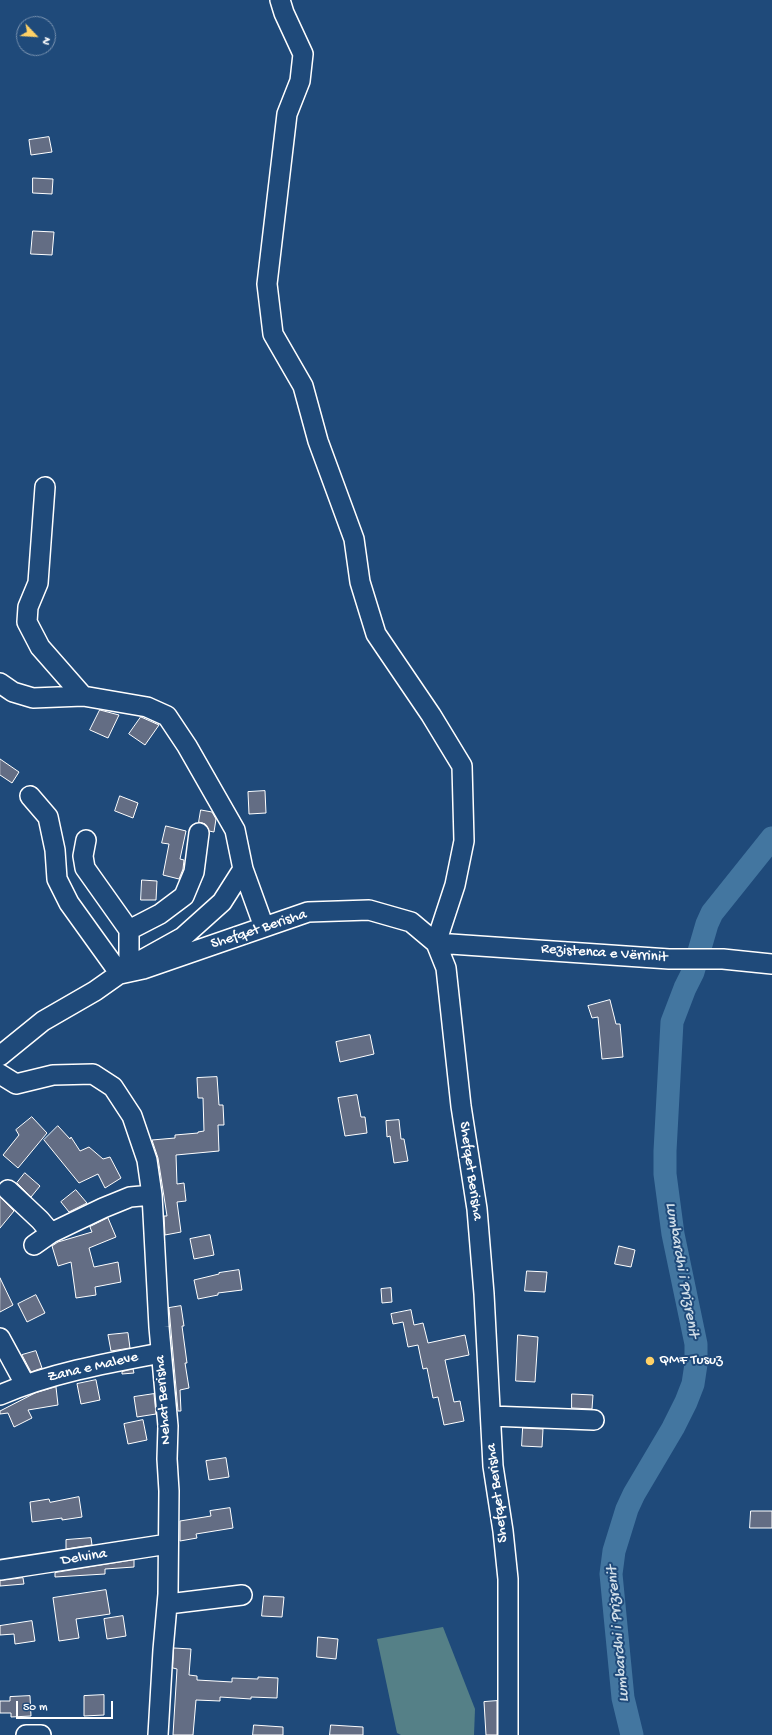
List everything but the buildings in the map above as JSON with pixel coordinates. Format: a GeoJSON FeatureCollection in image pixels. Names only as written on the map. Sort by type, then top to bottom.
{"type":"FeatureCollection","features":[{"type":"Feature","properties":{"kind":"street"},"geometry":{"type":"LineString","coordinates":[[280,0],[284,13],[303,54],[300,81],[287,114],[267,284],[273,334],[303,386],[318,441],[354,539],[360,582],[376,634],[431,715],[462,766],[464,841],[455,885],[436,943]]}},
{"type":"Feature","properties":{"kind":"street"},"geometry":{"type":"LineString","coordinates":[[45,487],[38,583],[28,607],[27,622],[40,647],[83,696]]}},
{"type":"Feature","properties":{"kind":"street"},"geometry":{"type":"LineString","coordinates":[[0,683],[13,692],[33,698],[83,696],[147,707],[167,716],[187,746],[235,830],[243,868],[264,928]]}},
{"type":"Feature","properties":{"kind":"street"},"geometry":{"type":"LineString","coordinates":[[30,796],[48,817],[55,850],[57,879],[69,903],[124,971]]}},
{"type":"Feature","properties":{"kind":"street"},"geometry":{"type":"LineString","coordinates":[[129,930],[160,914],[184,896],[194,872],[198,833]]}},
{"type":"Feature","properties":{"kind":"street"},"geometry":{"type":"LineString","coordinates":[[86,840],[83,856],[85,868],[129,930],[124,971]]}},
{"type":"Feature","properties":{"kind":"street"},"geometry":{"type":"LineString","coordinates":[[0,1056],[42,1021],[95,991],[124,971],[183,937],[222,902],[243,868]]}},
{"type":"Feature","properties":{"kind":"street","name":"Shefqet Berisha"},"geometry":{"type":"LineString","coordinates":[[124,971],[143,968],[308,912],[370,910],[411,922],[436,943],[446,968],[461,1106],[477,1209],[484,1294],[493,1466],[503,1531],[508,1579],[508,1735]]}},
{"type":"Feature","properties":{"kind":"street","name":"Rezistenca e Vërrinit"},"geometry":{"type":"LineString","coordinates":[[436,943],[669,959],[723,959],[772,964]]}},
{"type":"Feature","properties":{"kind":"street","name":"Nehat Berisha"},"geometry":{"type":"LineString","coordinates":[[0,1074],[16,1084],[53,1075],[93,1074],[113,1087],[132,1116],[147,1160],[152,1195],[161,1353],[168,1426],[168,1604],[163,1650],[158,1735]]}},
{"type":"Feature","properties":{"kind":"street"},"geometry":{"type":"LineString","coordinates":[[8,1190],[35,1215],[51,1233]]}},
{"type":"Feature","properties":{"kind":"street"},"geometry":{"type":"LineString","coordinates":[[34,1246],[51,1233],[103,1208],[130,1198],[152,1195]]}},
{"type":"Feature","properties":{"kind":"street"},"geometry":{"type":"LineString","coordinates":[[0,1338],[25,1384]]}},
{"type":"Feature","properties":{"kind":"street","name":"Zana e Maleve"},"geometry":{"type":"LineString","coordinates":[[0,1395],[25,1384],[98,1365],[161,1353]]}},
{"type":"Feature","properties":{"kind":"street"},"geometry":{"type":"LineString","coordinates":[[491,1416],[594,1420]]}},
{"type":"Feature","properties":{"kind":"street","name":"Delvina"},"geometry":{"type":"LineString","coordinates":[[0,1570],[168,1544]]}},
{"type":"Feature","properties":{"kind":"street"},"geometry":{"type":"LineString","coordinates":[[168,1604],[242,1595]]}},
{"type":"Feature","properties":{"kind":"street"},"geometry":{"type":"LineString","coordinates":[[26,1735],[40,1735]]}},
{"type":"Feature","properties":{"kind":"green space"},"geometry":{"type":"Polygon","coordinates":[[[443,1627],[475,1709],[474,1735],[401,1735],[397,1733],[377,1639],[443,1627]]]}},
{"type":"Feature","properties":{"kind":"waterway","name":"Lumbardhi i Prizrenit"},"geometry":{"type":"LineString","coordinates":[[632,1735],[623,1698],[611,1574],[614,1551],[627,1509],[634,1494],[673,1428],[686,1402],[693,1384],[696,1364],[696,1344],[673,1234],[665,1174],[672,1022],[693,972],[707,924],[712,913],[772,838]]}},
{"type":"Feature","properties":{"kind":"place","name":"QMF Tusuz"},"geometry":{"type":"Point","coordinates":[650,1361]}}]}
